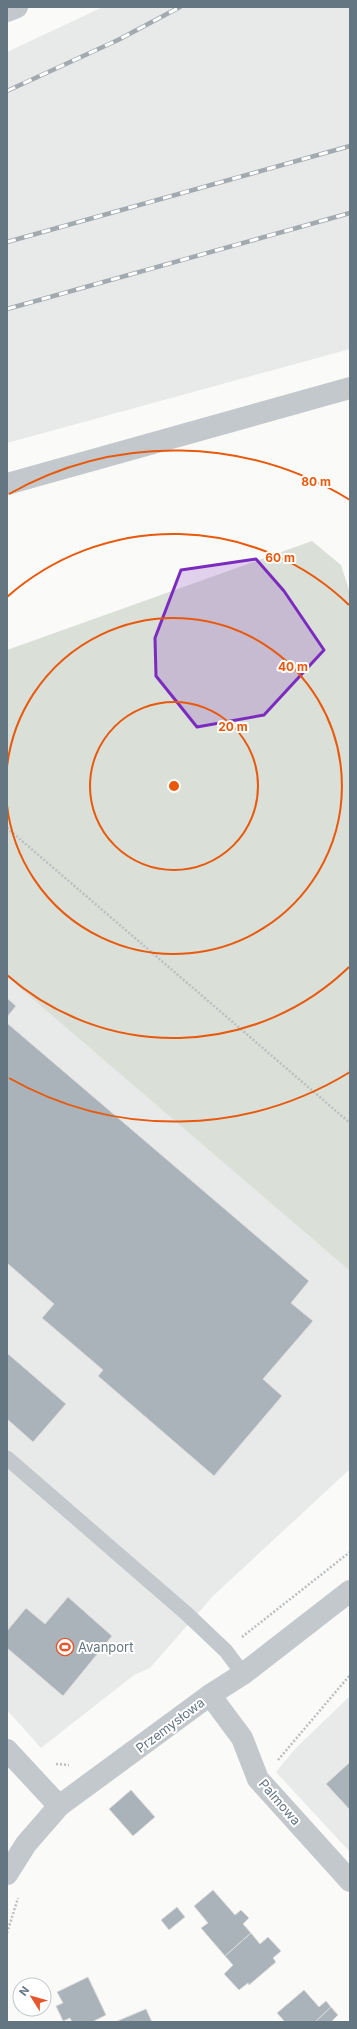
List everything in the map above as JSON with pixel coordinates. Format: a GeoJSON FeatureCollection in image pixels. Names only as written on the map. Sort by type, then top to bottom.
{"type":"FeatureCollection","features":[{"type":"Feature","properties":{"kind":"street"},"geometry":{"type":"LineString","coordinates":[[7,11],[17,7]]}},
{"type":"Feature","properties":{"kind":"street"},"geometry":{"type":"LineString","coordinates":[[7,484],[350,388]]}},
{"type":"Feature","properties":{"kind":"street","name":"Przemysłowa"},"geometry":{"type":"LineString","coordinates":[[7,1874],[26,1844],[59,1806],[210,1695],[243,1674],[350,1591]]}},
{"type":"Feature","properties":{"kind":"street","name":"Palmowa"},"geometry":{"type":"LineString","coordinates":[[210,1695],[242,1738],[258,1779],[350,1881]]}},
{"type":"Feature","properties":{"kind":"street"},"geometry":{"type":"LineString","coordinates":[[7,1750],[59,1806]]}},
{"type":"Feature","properties":{"kind":"lane"},"geometry":{"type":"LineString","coordinates":[[7,1458],[187,1614],[226,1651],[243,1674]]}},
{"type":"Feature","properties":{"kind":"path"},"geometry":{"type":"LineString","coordinates":[[7,828],[350,1124]]}},
{"type":"Feature","properties":{"kind":"path"},"geometry":{"type":"LineString","coordinates":[[258,1779],[284,1753],[350,1675]]}},
{"type":"Feature","properties":{"kind":"path"},"geometry":{"type":"LineString","coordinates":[[52,1762],[66,1766],[71,1765]]}},
{"type":"Feature","properties":{"kind":"path"},"geometry":{"type":"LineString","coordinates":[[7,1933],[20,1895]]}},
{"type":"Feature","properties":{"kind":"highlighted area"},"geometry":{"type":"Polygon","coordinates":[[[256,559],[284,591],[324,650],[264,715],[197,727],[156,676],[155,638],[181,570],[256,559]]]}},
{"type":"Feature","properties":{"kind":"shaded area"},"geometry":{"type":"Polygon","coordinates":[[[103,7],[350,7],[350,349],[7,443],[7,52],[103,7]]]}},
{"type":"Feature","properties":{"kind":"shaded area"},"geometry":{"type":"Polygon","coordinates":[[[312,541],[341,565],[350,593],[350,1271],[7,977],[7,650],[312,541]]]}},
{"type":"Feature","properties":{"kind":"shaded area"},"geometry":{"type":"Polygon","coordinates":[[[7,977],[350,1271],[350,1469],[213,1596],[150,1668],[134,1675],[41,1748],[7,1710],[7,977]]]}},
{"type":"Feature","properties":{"kind":"shaded area"},"geometry":{"type":"Polygon","coordinates":[[[350,1696],[350,1852],[276,1772],[296,1748],[350,1696]]]}},
{"type":"Feature","properties":{"kind":"building"},"geometry":{"type":"Polygon","coordinates":[[[7,998],[16,1006],[7,1017],[7,998]]]}},
{"type":"Feature","properties":{"kind":"building"},"geometry":{"type":"Polygon","coordinates":[[[7,1023],[309,1281],[291,1303],[313,1321],[263,1379],[282,1396],[214,1476],[98,1376],[103,1370],[42,1318],[54,1304],[7,1263],[7,1023]]]}},
{"type":"Feature","properties":{"kind":"building"},"geometry":{"type":"Polygon","coordinates":[[[7,1353],[66,1404],[33,1442],[7,1419],[7,1353]]]}},
{"type":"Feature","properties":{"kind":"building"},"geometry":{"type":"Polygon","coordinates":[[[68,1597],[112,1636],[63,1696],[7,1648],[7,1631],[26,1608],[45,1624],[68,1597]]]}},
{"type":"Feature","properties":{"kind":"building"},"geometry":{"type":"Polygon","coordinates":[[[350,1762],[350,1810],[326,1784],[350,1762]]]}},
{"type":"Feature","properties":{"kind":"building"},"geometry":{"type":"Polygon","coordinates":[[[131,1790],[155,1817],[133,1836],[109,1809],[131,1790]]]}},
{"type":"Feature","properties":{"kind":"building"},"geometry":{"type":"Polygon","coordinates":[[[213,1890],[235,1915],[241,1910],[249,1918],[243,1924],[251,1933],[225,1956],[201,1928],[208,1923],[194,1906],[213,1890]]]}},
{"type":"Feature","properties":{"kind":"building"},"geometry":{"type":"Polygon","coordinates":[[[177,1907],[185,1917],[169,1930],[161,1920],[177,1907]]]}},
{"type":"Feature","properties":{"kind":"building"},"geometry":{"type":"Polygon","coordinates":[[[251,1933],[260,1944],[268,1937],[281,1951],[273,1958],[276,1962],[249,1985],[248,1983],[239,1990],[224,1974],[233,1965],[225,1956],[251,1933]]]}},
{"type":"Feature","properties":{"kind":"building"},"geometry":{"type":"Polygon","coordinates":[[[88,1977],[106,2015],[92,2022],[72,2022],[70,2018],[63,2021],[56,2006],[63,2003],[57,1992],[88,1977]]]}},
{"type":"Feature","properties":{"kind":"building"},"geometry":{"type":"Polygon","coordinates":[[[304,1990],[319,2007],[326,2001],[331,2007],[315,2022],[285,2022],[277,2013],[304,1990]]]}},
{"type":"Feature","properties":{"kind":"building"},"geometry":{"type":"Polygon","coordinates":[[[331,2007],[338,2015],[331,2022],[315,2022],[331,2007]]]}},
{"type":"Feature","properties":{"kind":"building"},"geometry":{"type":"Polygon","coordinates":[[[146,2009],[152,2022],[115,2022],[146,2009]]]}},
{"type":"Feature","properties":{"kind":"railway"},"geometry":{"type":"LineString","coordinates":[[7,91],[118,40],[180,7]]}},
{"type":"Feature","properties":{"kind":"railway"},"geometry":{"type":"LineString","coordinates":[[7,242],[350,146]]}},
{"type":"Feature","properties":{"kind":"railway"},"geometry":{"type":"LineString","coordinates":[[7,309],[350,213]]}},
{"type":"Feature","properties":{"kind":"place","name":"Avanport"},"geometry":{"type":"Point","coordinates":[65,1647]}}]}
